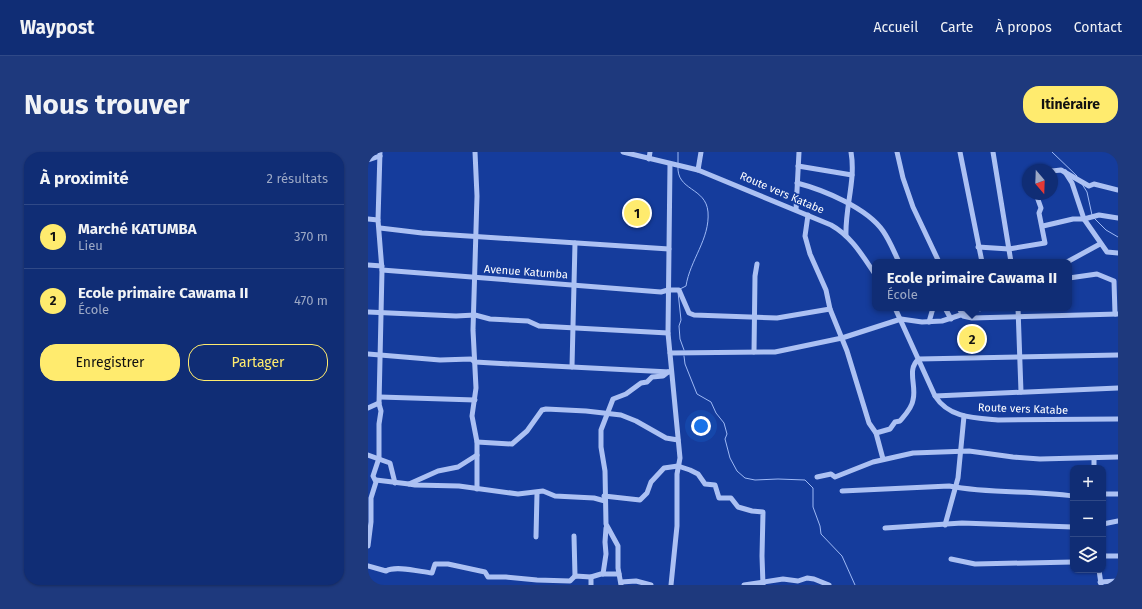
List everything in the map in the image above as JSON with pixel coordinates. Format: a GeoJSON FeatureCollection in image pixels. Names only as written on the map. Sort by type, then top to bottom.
{"type":"FeatureCollection","features":[{"type":"Feature","properties":{"kind":"street"},"geometry":{"type":"LineString","coordinates":[[475,152],[477,196],[474,278],[475,315],[473,330],[476,388],[472,416],[477,442],[476,489]]}},
{"type":"Feature","properties":{"kind":"street","name":"Route vers Katabe"},"geometry":{"type":"LineString","coordinates":[[623,152],[698,170],[831,225],[846,235],[872,270]]}},
{"type":"Feature","properties":{"kind":"street"},"geometry":{"type":"LineString","coordinates":[[649,159],[650,152]]}},
{"type":"Feature","properties":{"kind":"street"},"geometry":{"type":"LineString","coordinates":[[698,170],[701,152]]}},
{"type":"Feature","properties":{"kind":"street"},"geometry":{"type":"LineString","coordinates":[[796,210],[799,152]]}},
{"type":"Feature","properties":{"kind":"street"},"geometry":{"type":"LineString","coordinates":[[846,235],[846,221],[852,175],[851,152]]}},
{"type":"Feature","properties":{"kind":"street"},"geometry":{"type":"LineString","coordinates":[[897,152],[902,178],[913,207],[938,259]]}},
{"type":"Feature","properties":{"kind":"street"},"geometry":{"type":"LineString","coordinates":[[960,152],[981,259]]}},
{"type":"Feature","properties":{"kind":"street"},"geometry":{"type":"LineString","coordinates":[[993,152],[1011,259]]}},
{"type":"Feature","properties":{"kind":"street"},"geometry":{"type":"LineString","coordinates":[[368,160],[380,154],[378,220],[380,228],[382,268],[379,403],[381,411],[379,424],[379,458],[373,476],[376,480],[372,498],[372,516],[368,546]]}},
{"type":"Feature","properties":{"kind":"street"},"geometry":{"type":"LineString","coordinates":[[671,585],[677,526],[678,466],[680,458],[674,390],[669,372],[670,352],[668,333],[668,290],[672,164]]}},
{"type":"Feature","properties":{"kind":"street"},"geometry":{"type":"LineString","coordinates":[[798,166],[852,175]]}},
{"type":"Feature","properties":{"kind":"street"},"geometry":{"type":"LineString","coordinates":[[1058,170],[1065,172],[1089,186],[1094,184],[1118,190]]}},
{"type":"Feature","properties":{"kind":"street"},"geometry":{"type":"LineString","coordinates":[[1065,172],[1072,183],[1084,219],[1094,231],[1100,244],[1107,252],[1118,253]]}},
{"type":"Feature","properties":{"kind":"street"},"geometry":{"type":"LineString","coordinates":[[797,183],[816,188],[848,203],[883,230],[898,259]]}},
{"type":"Feature","properties":{"kind":"street"},"geometry":{"type":"LineString","coordinates":[[978,246],[1009,249],[1044,244],[1043,226],[1039,213],[1041,208],[1038,200]]}},
{"type":"Feature","properties":{"kind":"street"},"geometry":{"type":"LineString","coordinates":[[808,215],[805,236],[810,254],[826,290],[830,309],[842,338],[869,423],[876,433],[883,459]]}},
{"type":"Feature","properties":{"kind":"street"},"geometry":{"type":"LineString","coordinates":[[1043,226],[1100,215],[1118,218]]}},
{"type":"Feature","properties":{"kind":"street"},"geometry":{"type":"LineString","coordinates":[[368,219],[378,220]]}},
{"type":"Feature","properties":{"kind":"street"},"geometry":{"type":"LineString","coordinates":[[380,228],[669,249]]}},
{"type":"Feature","properties":{"kind":"street"},"geometry":{"type":"LineString","coordinates":[[572,367],[575,243]]}},
{"type":"Feature","properties":{"kind":"street"},"geometry":{"type":"LineString","coordinates":[[1072,259],[1100,244]]}},
{"type":"Feature","properties":{"kind":"street"},"geometry":{"type":"LineString","coordinates":[[754,352],[755,270],[757,264]]}},
{"type":"Feature","properties":{"kind":"street","name":"Avenue Katumba"},"geometry":{"type":"LineString","coordinates":[[368,265],[382,268],[474,278],[661,292],[668,290]]}},
{"type":"Feature","properties":{"kind":"street"},"geometry":{"type":"LineString","coordinates":[[963,316],[977,318],[1117,314],[1116,281],[1097,274],[1072,278]]}},
{"type":"Feature","properties":{"kind":"street"},"geometry":{"type":"LineString","coordinates":[[668,290],[681,291],[689,312],[694,315],[784,318],[830,309]]}},
{"type":"Feature","properties":{"kind":"street","name":"Route vers Katabe"},"geometry":{"type":"LineString","coordinates":[[897,311],[920,359],[935,396],[943,407],[964,416],[980,419],[1019,421],[1118,419]]}},
{"type":"Feature","properties":{"kind":"street"},"geometry":{"type":"LineString","coordinates":[[929,322],[932,311]]}},
{"type":"Feature","properties":{"kind":"street"},"geometry":{"type":"LineString","coordinates":[[947,311],[951,319]]}},
{"type":"Feature","properties":{"kind":"street"},"geometry":{"type":"LineString","coordinates":[[960,311],[963,316]]}},
{"type":"Feature","properties":{"kind":"street"},"geometry":{"type":"LineString","coordinates":[[670,352],[779,352],[842,338],[901,319],[929,322],[951,319],[975,311]]}},
{"type":"Feature","properties":{"kind":"street"},"geometry":{"type":"LineString","coordinates":[[1018,311],[1021,392]]}},
{"type":"Feature","properties":{"kind":"street"},"geometry":{"type":"LineString","coordinates":[[368,312],[456,316],[475,315],[490,319],[528,321],[539,326],[668,333]]}},
{"type":"Feature","properties":{"kind":"street"},"geometry":{"type":"LineString","coordinates":[[368,354],[440,360],[471,359],[475,362],[669,372]]}},
{"type":"Feature","properties":{"kind":"street"},"geometry":{"type":"LineString","coordinates":[[876,433],[890,429],[895,422],[900,421],[912,404],[914,395],[913,368],[915,362],[920,359],[1118,354]]}},
{"type":"Feature","properties":{"kind":"street"},"geometry":{"type":"LineString","coordinates":[[603,574],[606,552],[606,528],[605,471],[601,430],[613,399],[626,394],[641,383],[647,382],[652,377],[663,376],[669,372]]}},
{"type":"Feature","properties":{"kind":"street"},"geometry":{"type":"LineString","coordinates":[[935,396],[1118,388]]}},
{"type":"Feature","properties":{"kind":"street"},"geometry":{"type":"LineString","coordinates":[[380,397],[474,400]]}},
{"type":"Feature","properties":{"kind":"street"},"geometry":{"type":"LineString","coordinates":[[368,408],[379,403]]}},
{"type":"Feature","properties":{"kind":"street"},"geometry":{"type":"LineString","coordinates":[[477,442],[512,444],[526,433],[545,409],[607,413],[626,416],[666,438],[678,440]]}},
{"type":"Feature","properties":{"kind":"street"},"geometry":{"type":"LineString","coordinates":[[945,525],[955,488],[964,416]]}},
{"type":"Feature","properties":{"kind":"street"},"geometry":{"type":"LineString","coordinates":[[817,477],[831,474],[834,476],[883,459],[913,453],[976,452],[1034,458],[1118,458]]}},
{"type":"Feature","properties":{"kind":"street"},"geometry":{"type":"LineString","coordinates":[[368,455],[379,458],[391,465],[395,483]]}},
{"type":"Feature","properties":{"kind":"street"},"geometry":{"type":"LineString","coordinates":[[409,484],[438,471],[461,466],[477,455]]}},
{"type":"Feature","properties":{"kind":"street"},"geometry":{"type":"LineString","coordinates":[[1094,459],[1094,465]]}},
{"type":"Feature","properties":{"kind":"street"},"geometry":{"type":"LineString","coordinates":[[376,480],[415,485],[459,486],[518,494],[537,493],[543,491],[555,496],[640,500],[648,491],[651,482],[663,470],[678,466],[696,472],[704,484],[715,486],[719,498],[732,498],[738,507],[763,512],[762,556],[764,583]]}},
{"type":"Feature","properties":{"kind":"street"},"geometry":{"type":"LineString","coordinates":[[842,491],[919,487],[1028,492],[1070,496]]}},
{"type":"Feature","properties":{"kind":"street"},"geometry":{"type":"LineString","coordinates":[[536,537],[537,493]]}},
{"type":"Feature","properties":{"kind":"street"},"geometry":{"type":"LineString","coordinates":[[1106,494],[1118,494]]}},
{"type":"Feature","properties":{"kind":"street"},"geometry":{"type":"LineString","coordinates":[[1106,523],[1118,521]]}},
{"type":"Feature","properties":{"kind":"street"},"geometry":{"type":"LineString","coordinates":[[885,528],[962,523],[1070,527]]}},
{"type":"Feature","properties":{"kind":"street"},"geometry":{"type":"LineString","coordinates":[[606,528],[618,546],[619,574],[621,583],[639,581],[651,585]]}},
{"type":"Feature","properties":{"kind":"street"},"geometry":{"type":"LineString","coordinates":[[368,566],[386,570],[391,568],[408,569],[432,574],[435,564],[446,564],[485,572],[488,577],[570,581],[575,576],[574,536]]}},
{"type":"Feature","properties":{"kind":"street"},"geometry":{"type":"LineString","coordinates":[[1106,556],[1118,556]]}},
{"type":"Feature","properties":{"kind":"street"},"geometry":{"type":"LineString","coordinates":[[951,559],[975,564],[1070,562]]}},
{"type":"Feature","properties":{"kind":"street"},"geometry":{"type":"LineString","coordinates":[[1099,573],[1100,583],[1118,581]]}},
{"type":"Feature","properties":{"kind":"street"},"geometry":{"type":"LineString","coordinates":[[575,576],[591,577],[603,574],[619,574]]}},
{"type":"Feature","properties":{"kind":"street"},"geometry":{"type":"LineString","coordinates":[[591,577],[591,585]]}},
{"type":"Feature","properties":{"kind":"street"},"geometry":{"type":"LineString","coordinates":[[744,585],[785,579],[797,581],[812,578],[829,585]]}},
{"type":"Feature","properties":{"kind":"waterway"},"geometry":{"type":"LineString","coordinates":[[678,152],[678,163]]}},
{"type":"Feature","properties":{"kind":"waterway"},"geometry":{"type":"LineString","coordinates":[[1052,152],[1077,176]]}},
{"type":"Feature","properties":{"kind":"waterway"},"geometry":{"type":"LineString","coordinates":[[678,166],[679,174],[682,180],[702,198],[706,204],[708,212],[708,222],[703,240],[691,267],[686,286],[680,289]]}},
{"type":"Feature","properties":{"kind":"waterway"},"geometry":{"type":"LineString","coordinates":[[1082,184],[1087,192],[1092,215]]}},
{"type":"Feature","properties":{"kind":"waterway"},"geometry":{"type":"LineString","coordinates":[[1094,218],[1106,230],[1118,237]]}},
{"type":"Feature","properties":{"kind":"waterway"},"geometry":{"type":"LineString","coordinates":[[678,292],[681,320],[679,326],[680,339],[684,350]]}},
{"type":"Feature","properties":{"kind":"waterway"},"geometry":{"type":"LineString","coordinates":[[684,356],[685,364],[697,394],[711,402],[716,413],[724,423],[727,434],[725,439],[730,458],[737,471],[745,478],[755,480],[805,480],[813,488],[813,507],[820,526],[821,534],[842,556],[855,585]]}},
{"type":"Feature","properties":{"kind":"place","name":"Marché KATUMBA"},"geometry":{"type":"Point","coordinates":[637,213]}},
{"type":"Feature","properties":{"kind":"place","name":"Ecole primaire Cawama II"},"geometry":{"type":"Point","coordinates":[972,339]}}]}
